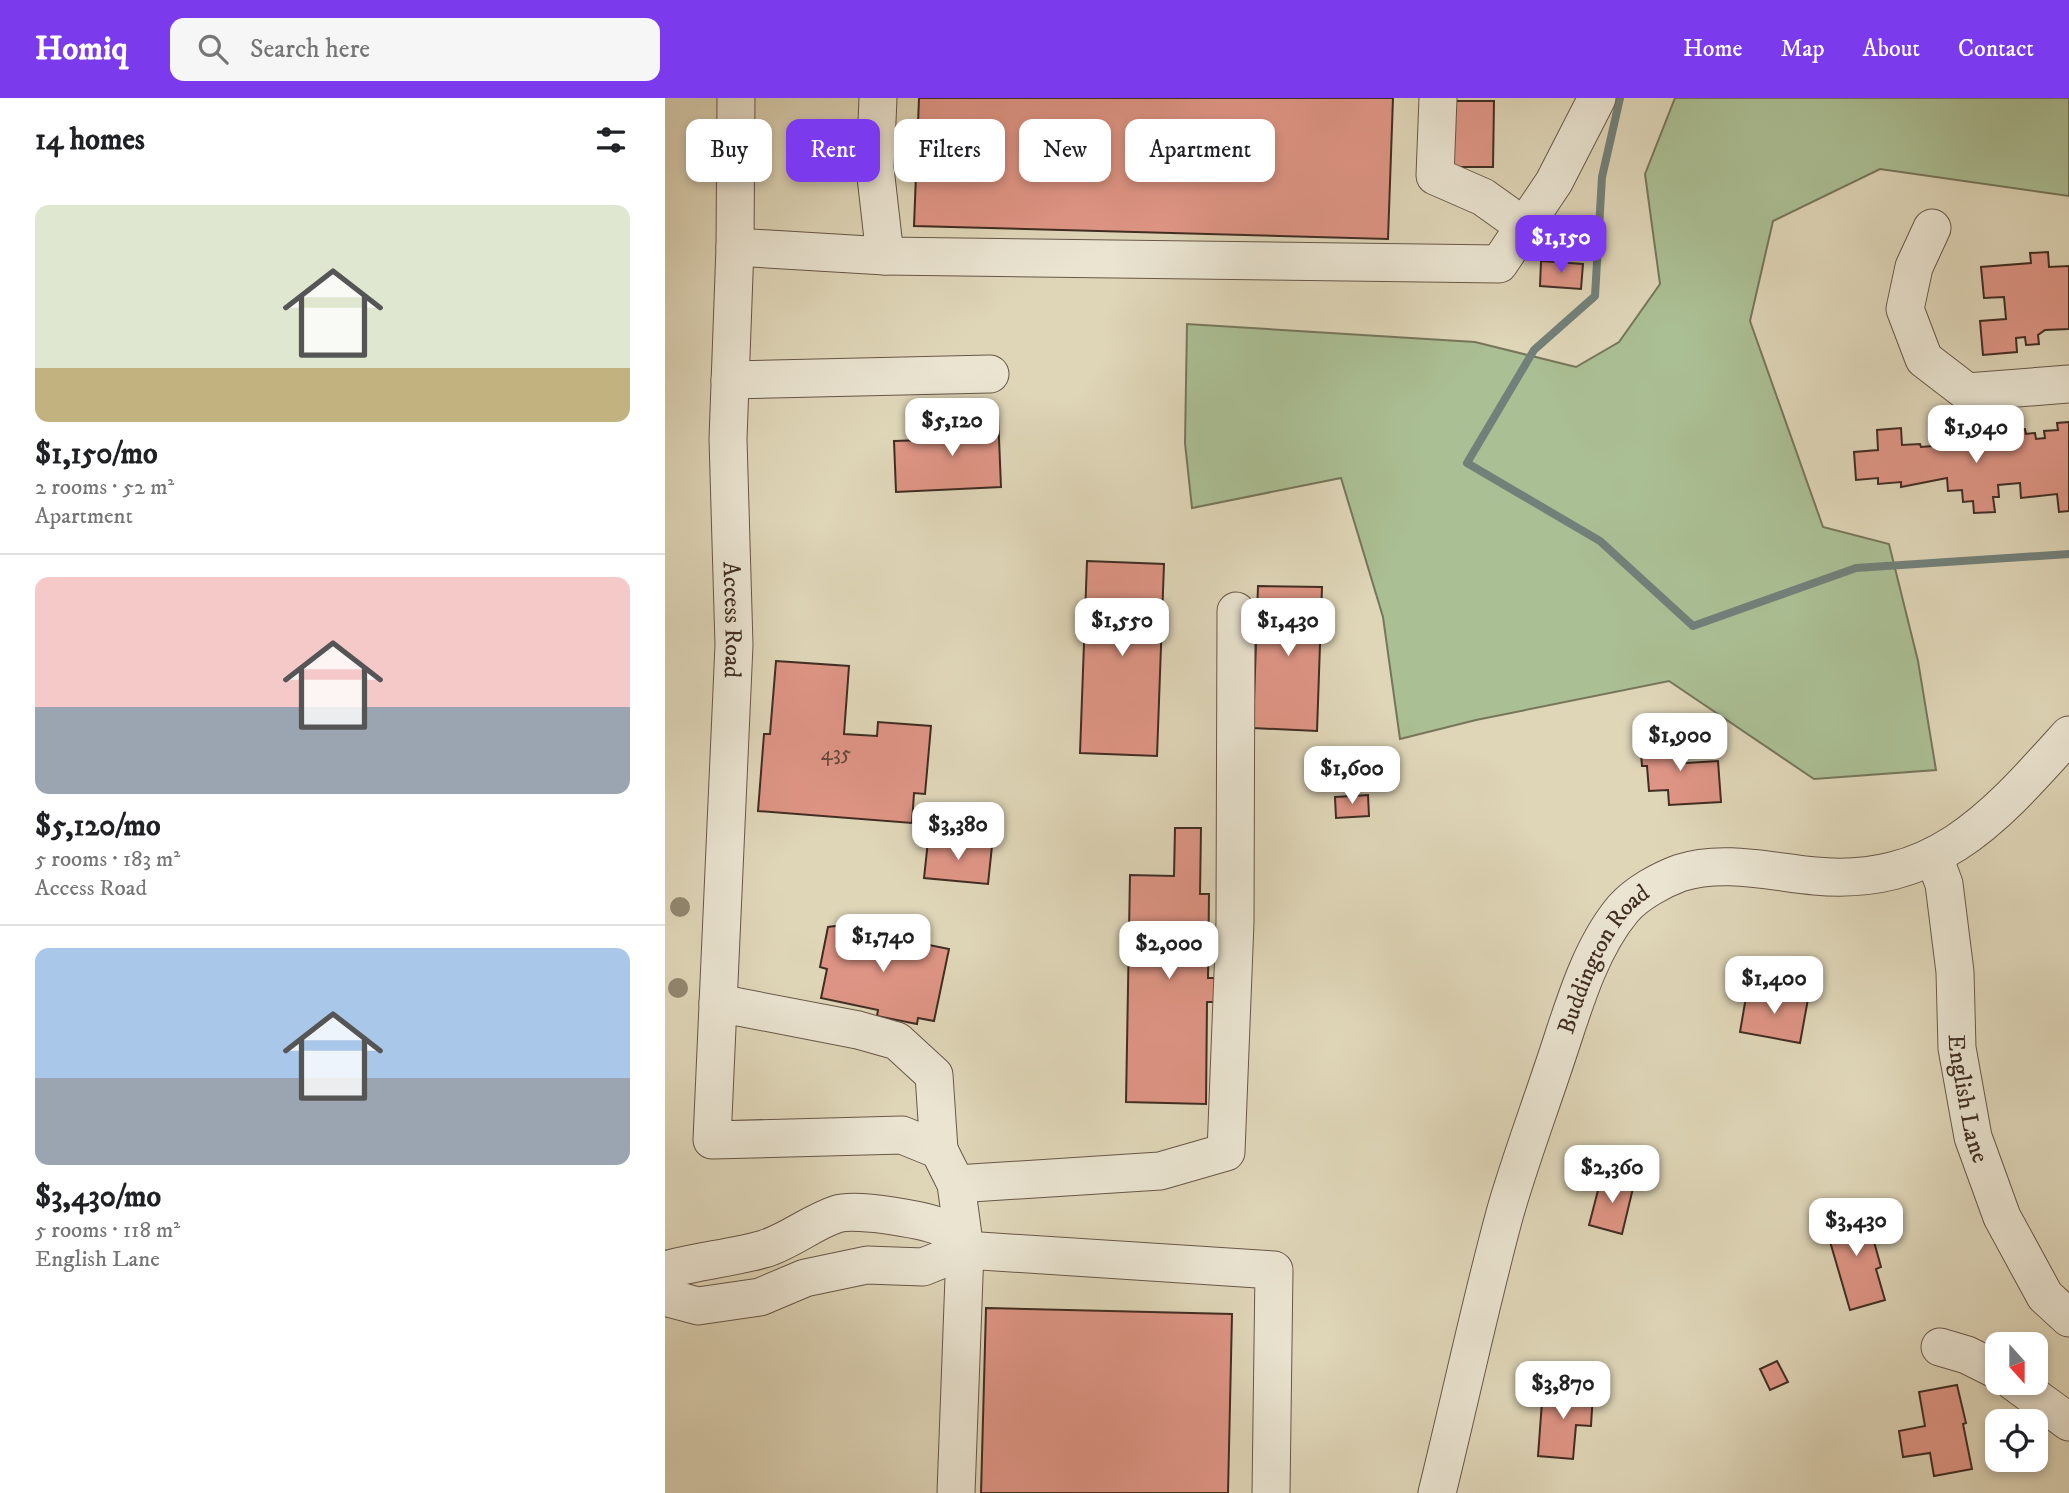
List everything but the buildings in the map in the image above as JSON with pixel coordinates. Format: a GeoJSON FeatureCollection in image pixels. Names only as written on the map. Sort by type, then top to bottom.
{"type":"FeatureCollection","features":[{"type":"Feature","properties":{"kind":"street","name":"Access Road"},"geometry":{"type":"LineString","coordinates":[[736,98],[735,247],[728,439],[734,645],[712,1140],[902,1135],[939,1150]]}},
{"type":"Feature","properties":{"kind":"street"},"geometry":{"type":"LineString","coordinates":[[878,98],[875,168],[885,256]]}},
{"type":"Feature","properties":{"kind":"street"},"geometry":{"type":"LineString","coordinates":[[1438,98],[1435,176],[1483,197],[1525,227]]}},
{"type":"Feature","properties":{"kind":"street"},"geometry":{"type":"LineString","coordinates":[[735,247],[885,256],[1499,264],[1554,182],[1597,98]]}},
{"type":"Feature","properties":{"kind":"street"},"geometry":{"type":"LineString","coordinates":[[1932,228],[1914,267],[1905,309],[1924,359],[1967,392],[2069,384]]}},
{"type":"Feature","properties":{"kind":"street"},"geometry":{"type":"LineString","coordinates":[[730,380],[990,374]]}},
{"type":"Feature","properties":{"kind":"street"},"geometry":{"type":"LineString","coordinates":[[956,1184],[1160,1171],[1226,1152],[1235,922],[1236,611]]}},
{"type":"Feature","properties":{"kind":"street","name":"Buddington Road"},"geometry":{"type":"LineString","coordinates":[[1437,1493],[1506,1212],[1573,1009],[1600,946],[1624,908],[1651,887],[1682,872],[1726,867],[1818,876],[1880,875],[1934,857],[1968,837],[2013,798],[2069,735]]}},
{"type":"Feature","properties":{"kind":"street","name":"English Lane"},"geometry":{"type":"LineString","coordinates":[[1934,857],[1944,884],[1948,911],[1955,972],[1957,1048],[1973,1137],[2002,1217],[2045,1296],[2069,1318]]}},
{"type":"Feature","properties":{"kind":"street"},"geometry":{"type":"LineString","coordinates":[[718,1003],[858,1030],[897,1041],[934,1075],[939,1150],[956,1184],[965,1250],[956,1493]]}},
{"type":"Feature","properties":{"kind":"street"},"geometry":{"type":"LineString","coordinates":[[665,1270],[689,1263],[725,1260],[775,1245],[839,1213],[889,1215],[929,1223],[950,1231],[965,1250]]}},
{"type":"Feature","properties":{"kind":"street"},"geometry":{"type":"LineString","coordinates":[[665,1297],[698,1306],[761,1297],[805,1278],[867,1265],[923,1267],[965,1250],[1274,1270],[1271,1493]]}},
{"type":"Feature","properties":{"kind":"street"},"geometry":{"type":"LineString","coordinates":[[1940,1347],[1968,1355],[1985,1364]]}},
{"type":"Feature","properties":{"kind":"street"},"geometry":{"type":"LineString","coordinates":[[2032,1395],[2069,1422]]}},
{"type":"Feature","properties":{"kind":"green space"},"geometry":{"type":"Polygon","coordinates":[[[1675,98],[2069,98],[2069,196],[1880,169],[1773,221],[1750,321],[1823,527],[1889,544],[1918,661],[1936,770],[1814,779],[1669,681],[1476,720],[1400,739],[1383,617],[1341,478],[1192,508],[1185,443],[1187,324],[1475,342],[1576,367],[1619,342],[1660,284],[1645,174],[1675,98]]]}},
{"type":"Feature","properties":{"kind":"waterway"},"geometry":{"type":"LineString","coordinates":[[1620,98],[1602,177],[1595,296],[1534,350],[1467,463],[1600,541],[1693,626],[1856,568],[2069,554]]}}]}
